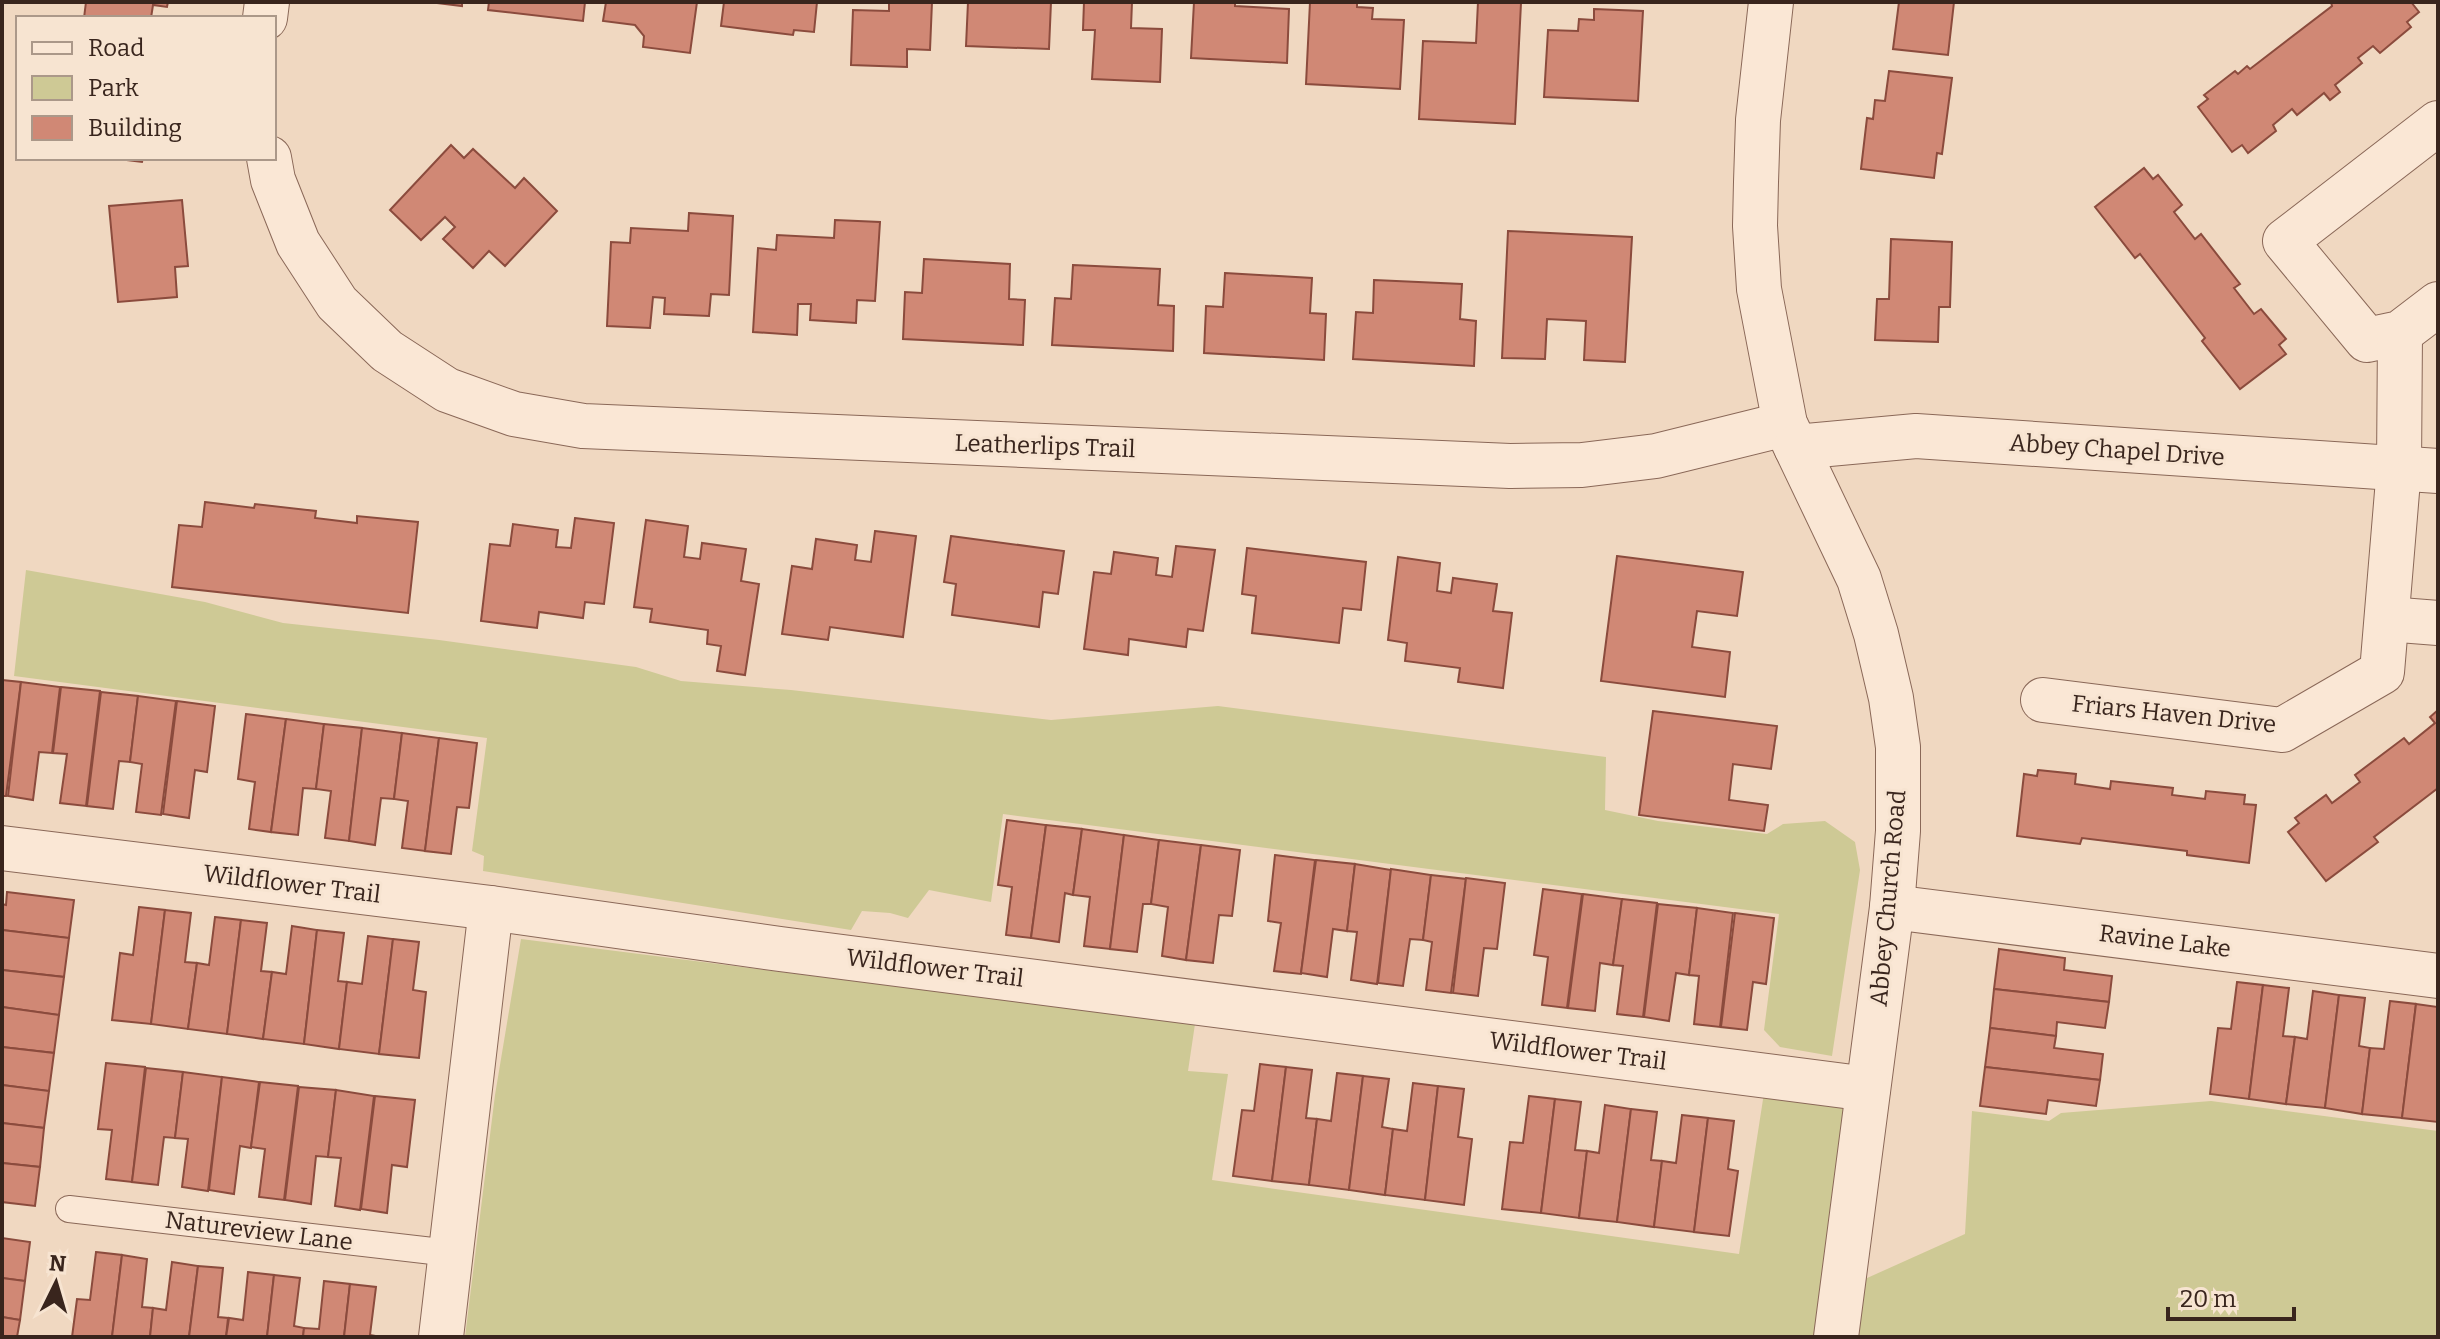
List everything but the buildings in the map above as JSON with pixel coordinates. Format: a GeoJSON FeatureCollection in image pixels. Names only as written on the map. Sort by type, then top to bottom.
{"type":"FeatureCollection","features":[{"type":"Feature","properties":{"kind":"street","name":"Abbey Church Road"},"geometry":{"type":"LineString","coordinates":[[1771,2],[1758,120],[1755,226],[1759,289],[1791,435],[1859,579],[1876,634],[1891,698],[1899,790],[1892,907],[1836,1337]]}},
{"type":"Feature","properties":{"kind":"street"},"geometry":{"type":"LineString","coordinates":[[2438,123],[2285,241],[2367,340],[2400,333],[2438,304]]}},
{"type":"Feature","properties":{"kind":"street","name":"Leatherlips Trail"},"geometry":{"type":"LineString","coordinates":[[269,160],[273,180],[298,243],[337,303],[387,351],[447,390],[514,414],[583,426],[1510,466],[1582,465],[1791,435]]}},
{"type":"Feature","properties":{"kind":"street","name":"Friars Haven Drive"},"geometry":{"type":"LineString","coordinates":[[2043,700],[2282,730],[2382,672],[2387,619],[2419,470],[2400,333]]}},
{"type":"Feature","properties":{"kind":"street","name":"Abbey Chapel Drive"},"geometry":{"type":"LineString","coordinates":[[1791,435],[1916,436],[2419,470]]}},
{"type":"Feature","properties":{"kind":"street"},"geometry":{"type":"LineString","coordinates":[[2387,619],[2438,623]]}},
{"type":"Feature","properties":{"kind":"street","name":"Wildflower Trail"},"geometry":{"type":"LineString","coordinates":[[2,848],[491,908],[780,949],[1868,1089]]}},
{"type":"Feature","properties":{"kind":"street","name":"Ravine Lake"},"geometry":{"type":"LineString","coordinates":[[1892,907],[2438,976]]}},
{"type":"Feature","properties":{"kind":"street"},"geometry":{"type":"LineString","coordinates":[[441,1337],[491,908]]}},
{"type":"Feature","properties":{"kind":"lane","name":"Natureview Lane"},"geometry":{"type":"LineString","coordinates":[[69,1209],[450,1253]]}},
{"type":"Feature","properties":{"kind":"green space"},"geometry":{"type":"Polygon","coordinates":[[[26,570],[205,602],[283,623],[439,640],[636,667],[681,681],[791,690],[1051,720],[1218,706],[1606,757],[1605,810],[1658,821],[1767,834],[1783,824],[1825,821],[1855,842],[1860,870],[1832,1056],[1780,1047],[1764,1030],[1779,914],[1003,814],[991,902],[929,890],[908,918],[862,911],[851,930],[483,871],[484,856],[472,851],[487,738],[14,676],[26,570]]]}},
{"type":"Feature","properties":{"kind":"green space"},"geometry":{"type":"Polygon","coordinates":[[[521,939],[1195,1024],[1188,1071],[1228,1074],[1212,1180],[1739,1254],[1764,1093],[1844,1104],[1814,1337],[465,1337],[495,1095],[521,939]]]}},
{"type":"Feature","properties":{"kind":"green space"},"geometry":{"type":"Polygon","coordinates":[[[2211,1101],[2438,1131],[2438,1337],[1855,1337],[1856,1283],[1965,1234],[1972,1111],[2049,1121],[2061,1113],[2211,1101]]]}}]}
